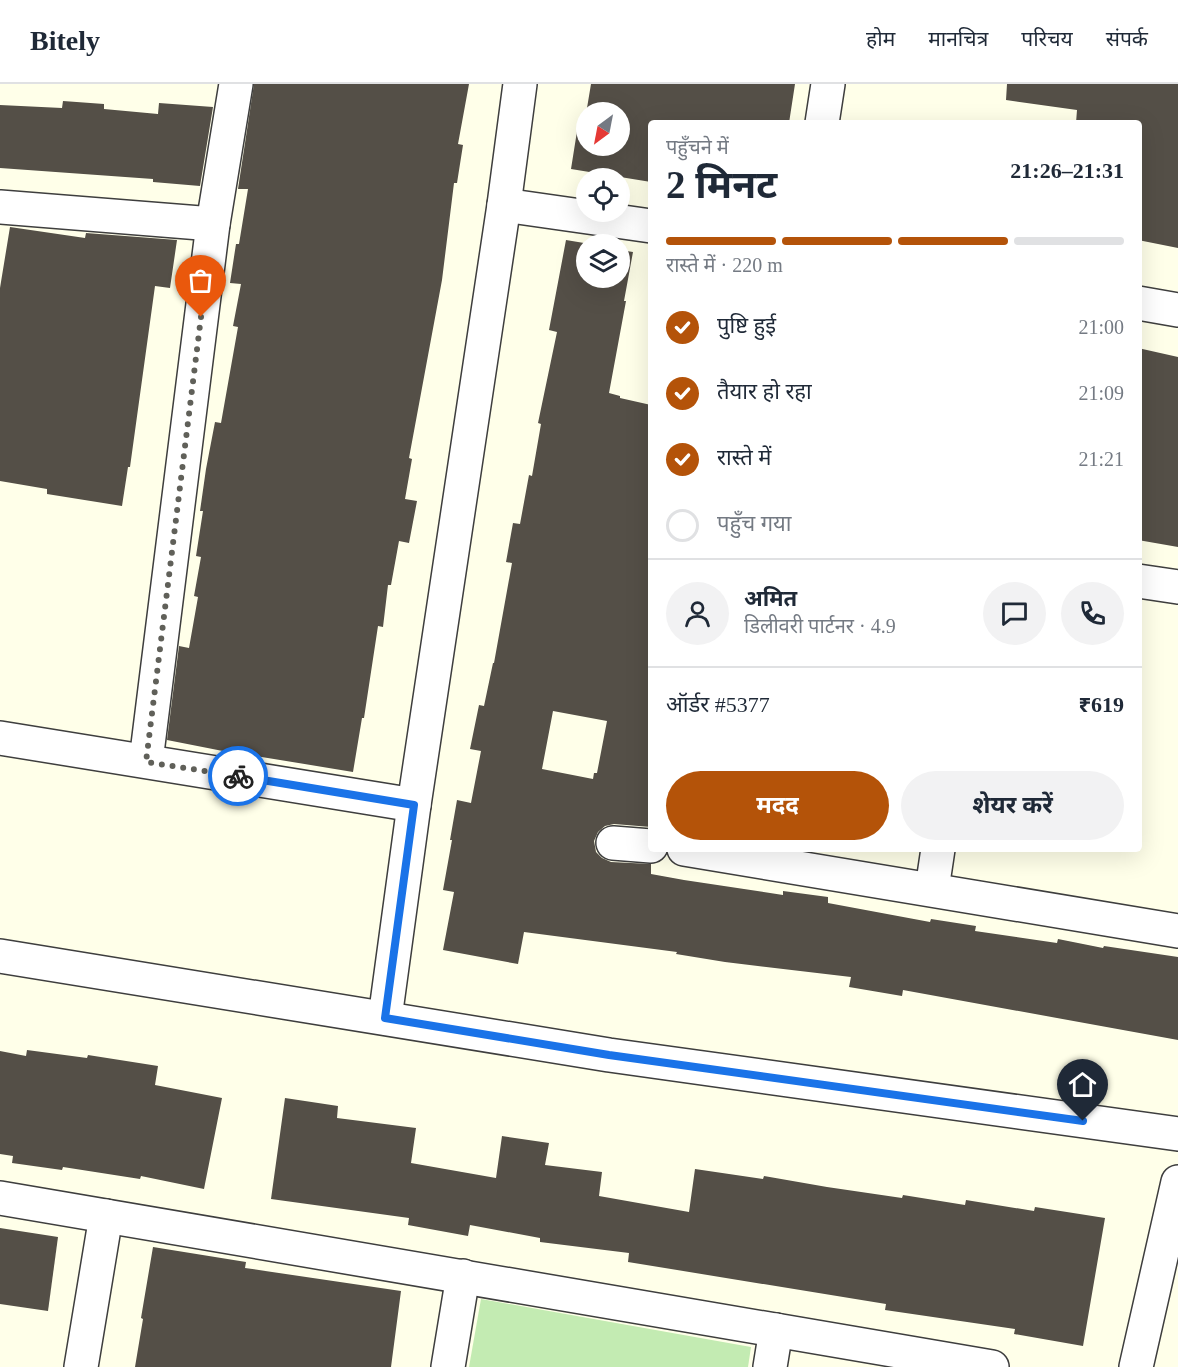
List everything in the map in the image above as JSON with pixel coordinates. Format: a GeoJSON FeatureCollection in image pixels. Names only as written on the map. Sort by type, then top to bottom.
{"type":"FeatureCollection","features":[{"type":"Feature","properties":{"kind":"street"},"geometry":{"type":"LineString","coordinates":[[146,762],[213,224],[236,84]]}},
{"type":"Feature","properties":{"kind":"street"},"geometry":{"type":"LineString","coordinates":[[385,1018],[520,84]]}},
{"type":"Feature","properties":{"kind":"street"},"geometry":{"type":"LineString","coordinates":[[822,120],[828,84]]}},
{"type":"Feature","properties":{"kind":"street"},"geometry":{"type":"LineString","coordinates":[[504,205],[648,225]]}},
{"type":"Feature","properties":{"kind":"street"},"geometry":{"type":"LineString","coordinates":[[0,207],[213,224]]}},
{"type":"Feature","properties":{"kind":"street"},"geometry":{"type":"LineString","coordinates":[[1142,304],[1178,310]]}},
{"type":"Feature","properties":{"kind":"street"},"geometry":{"type":"LineString","coordinates":[[1142,581],[1178,587]]}},
{"type":"Feature","properties":{"kind":"street"},"geometry":{"type":"LineString","coordinates":[[0,738],[414,805]]}},
{"type":"Feature","properties":{"kind":"street"},"geometry":{"type":"LineString","coordinates":[[613,843],[648,846]]}},
{"type":"Feature","properties":{"kind":"street"},"geometry":{"type":"LineString","coordinates":[[709,852],[1178,931]]}},
{"type":"Feature","properties":{"kind":"street"},"geometry":{"type":"LineString","coordinates":[[932,889],[938,852]]}},
{"type":"Feature","properties":{"kind":"street"},"geometry":{"type":"LineString","coordinates":[[0,956],[609,1055],[1178,1134]]}},
{"type":"Feature","properties":{"kind":"street"},"geometry":{"type":"LineString","coordinates":[[1136,1367],[1178,1182]]}},
{"type":"Feature","properties":{"kind":"street"},"geometry":{"type":"LineString","coordinates":[[0,1198],[992,1367]]}},
{"type":"Feature","properties":{"kind":"street"},"geometry":{"type":"LineString","coordinates":[[81,1367],[106,1216]]}},
{"type":"Feature","properties":{"kind":"street"},"geometry":{"type":"LineString","coordinates":[[448,1367],[463,1276]]}},
{"type":"Feature","properties":{"kind":"street"},"geometry":{"type":"LineString","coordinates":[[770,1367],[776,1330]]}},
{"type":"Feature","properties":{"kind":"green space"},"geometry":{"type":"Polygon","coordinates":[[[481,1299],[751,1347],[748,1367],[469,1367],[481,1299]]]}},
{"type":"Feature","properties":{"kind":"building"},"geometry":{"type":"Polygon","coordinates":[[[254,84],[469,84],[458,144],[463,145],[457,183],[454,183],[442,280],[409,458],[412,459],[405,499],[417,501],[409,543],[399,541],[391,585],[388,585],[383,627],[378,626],[353,772],[167,740],[179,646],[189,648],[198,597],[194,596],[201,557],[196,556],[203,511],[200,511],[206,469],[215,422],[221,423],[238,327],[233,326],[241,284],[230,283],[248,189],[238,189],[254,84]]]}},
{"type":"Feature","properties":{"kind":"building"},"geometry":{"type":"Polygon","coordinates":[[[591,84],[795,84],[789,120],[648,120],[648,182],[630,179],[630,168],[571,169],[576,138],[576,156],[630,156],[630,102],[588,102],[591,84]]]}},
{"type":"Feature","properties":{"kind":"building"},"geometry":{"type":"Polygon","coordinates":[[[1007,84],[1178,84],[1178,248],[1142,241],[1142,120],[1076,120],[1077,110],[1006,100],[1007,84]]]}},
{"type":"Feature","properties":{"kind":"building"},"geometry":{"type":"Polygon","coordinates":[[[63,101],[104,104],[104,109],[158,114],[159,103],[213,107],[200,186],[153,182],[153,179],[0,168],[0,105],[62,108],[63,101]]]}},
{"type":"Feature","properties":{"kind":"building"},"geometry":{"type":"Polygon","coordinates":[[[10,227],[85,238],[86,233],[177,240],[170,288],[155,286],[130,467],[128,467],[122,506],[47,494],[47,489],[0,481],[0,288],[10,227]]]}},
{"type":"Feature","properties":{"kind":"building"},"geometry":{"type":"Polygon","coordinates":[[[566,240],[576,242],[576,288],[626,288],[609,393],[648,404],[648,827],[614,824],[605,826],[598,832],[594,841],[596,852],[602,858],[611,862],[651,864],[651,874],[783,895],[783,891],[828,897],[828,903],[930,922],[931,919],[976,926],[975,931],[1057,943],[1058,939],[1103,948],[1104,946],[1178,957],[1178,1040],[903,990],[902,996],[849,987],[851,977],[725,962],[676,954],[677,952],[524,932],[518,964],[443,950],[454,892],[443,890],[457,800],[471,803],[481,751],[470,749],[479,705],[484,706],[494,663],[512,563],[506,562],[513,523],[520,524],[529,475],[532,476],[541,424],[538,423],[557,332],[549,330],[566,240]],[[553,711],[542,769],[593,779],[594,773],[597,773],[607,721],[553,711]]]}},
{"type":"Feature","properties":{"kind":"building"},"geometry":{"type":"Polygon","coordinates":[[[630,252],[633,252],[630,268],[630,252]]]}},
{"type":"Feature","properties":{"kind":"building"},"geometry":{"type":"Polygon","coordinates":[[[1142,349],[1178,357],[1178,547],[1142,541],[1142,349]]]}},
{"type":"Feature","properties":{"kind":"building"},"geometry":{"type":"Polygon","coordinates":[[[27,1050],[87,1058],[88,1055],[158,1066],[155,1085],[222,1098],[204,1189],[141,1176],[140,1179],[63,1167],[62,1170],[12,1163],[13,1156],[0,1154],[0,1051],[26,1056],[27,1050]]]}},
{"type":"Feature","properties":{"kind":"building"},"geometry":{"type":"Polygon","coordinates":[[[285,1098],[338,1106],[337,1118],[416,1128],[411,1163],[496,1178],[502,1136],[549,1143],[545,1165],[602,1172],[599,1196],[689,1212],[695,1169],[763,1179],[764,1176],[902,1198],[903,1195],[965,1205],[966,1200],[1034,1211],[1035,1207],[1105,1218],[1083,1346],[1014,1334],[1015,1329],[885,1310],[886,1304],[628,1262],[629,1253],[540,1242],[540,1238],[470,1225],[468,1236],[408,1225],[409,1218],[271,1199],[285,1098]]]}},
{"type":"Feature","properties":{"kind":"building"},"geometry":{"type":"Polygon","coordinates":[[[0,1228],[58,1237],[48,1311],[0,1304],[0,1228]]]}},
{"type":"Feature","properties":{"kind":"building"},"geometry":{"type":"Polygon","coordinates":[[[153,1247],[246,1262],[245,1268],[401,1291],[391,1367],[135,1367],[153,1247]]]}},
{"type":"Feature","properties":{"kind":"way so far"},"geometry":{"type":"LineString","coordinates":[[201,317],[146,762],[238,776]]}},
{"type":"Feature","properties":{"kind":"route"},"geometry":{"type":"LineString","coordinates":[[238,776],[414,805],[385,1018],[609,1055],[1083,1121]]}}]}
